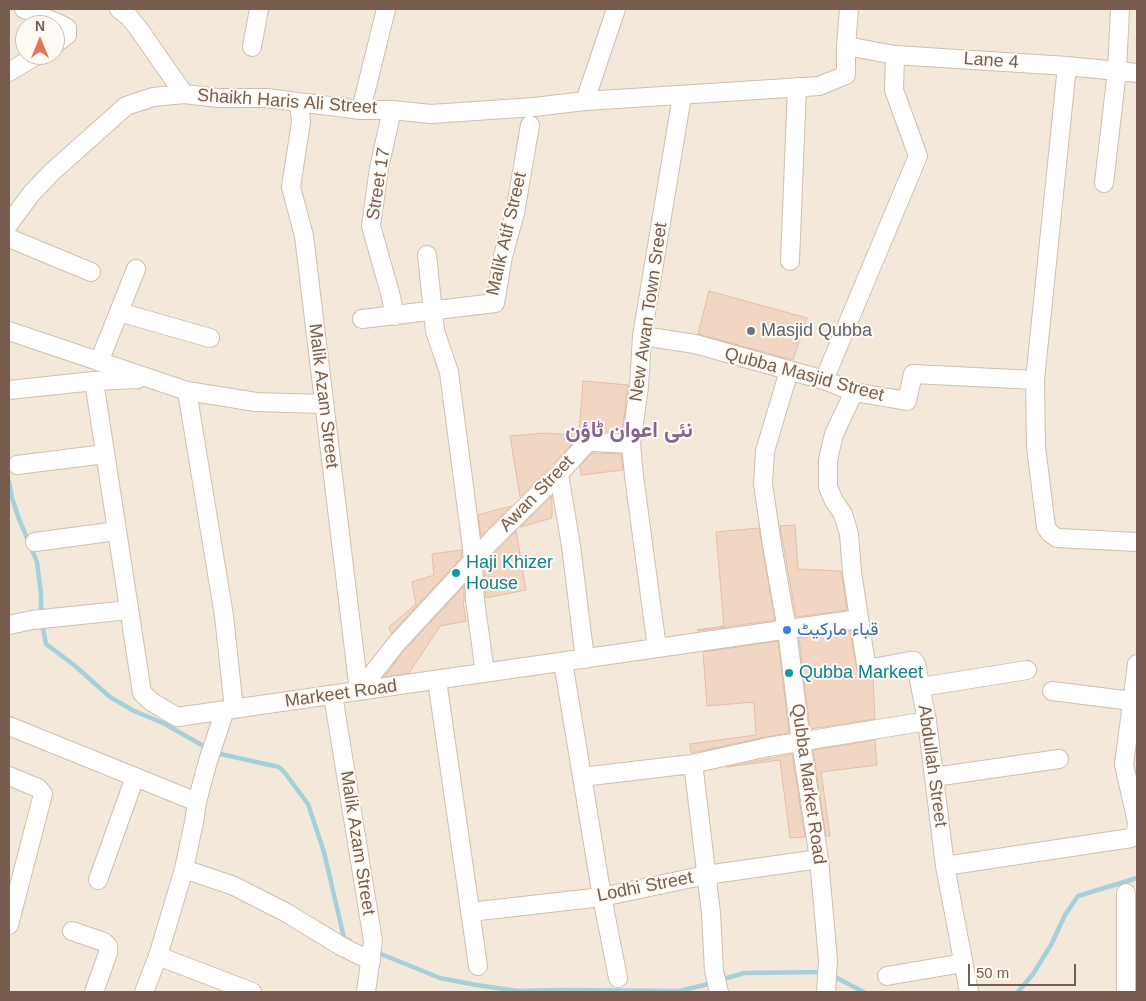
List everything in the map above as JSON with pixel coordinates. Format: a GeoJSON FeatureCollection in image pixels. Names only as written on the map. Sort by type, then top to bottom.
{"type":"FeatureCollection","features":[{"type":"Feature","properties":{"kind":"street"},"geometry":{"type":"LineString","coordinates":[[24,9],[58,15]]}},
{"type":"Feature","properties":{"kind":"street"},"geometry":{"type":"LineString","coordinates":[[119,9],[138,28],[184,94]]}},
{"type":"Feature","properties":{"kind":"street"},"geometry":{"type":"LineString","coordinates":[[252,47],[259,9]]}},
{"type":"Feature","properties":{"kind":"street"},"geometry":{"type":"LineString","coordinates":[[361,110],[386,9]]}},
{"type":"Feature","properties":{"kind":"street"},"geometry":{"type":"LineString","coordinates":[[585,102],[616,9]]}},
{"type":"Feature","properties":{"kind":"street"},"geometry":{"type":"LineString","coordinates":[[846,46],[849,9]]}},
{"type":"Feature","properties":{"kind":"street"},"geometry":{"type":"LineString","coordinates":[[1104,183],[1117,71],[1120,9]]}},
{"type":"Feature","properties":{"kind":"street"},"geometry":{"type":"LineString","coordinates":[[65,20],[67,35],[65,36]]}},
{"type":"Feature","properties":{"kind":"street","name":"Shaikh Haris Ali Street"},"geometry":{"type":"LineString","coordinates":[[9,224],[31,194],[52,172],[126,106],[153,97],[184,94],[218,98],[266,98],[361,110],[392,110],[431,114],[534,107],[819,86],[846,74],[846,46]]}},
{"type":"Feature","properties":{"kind":"street","name":"Lane 4"},"geometry":{"type":"LineString","coordinates":[[846,46],[895,55],[1067,66],[1137,73]]}},
{"type":"Feature","properties":{"kind":"street"},"geometry":{"type":"LineString","coordinates":[[824,380],[918,156],[894,90],[895,55]]}},
{"type":"Feature","properties":{"kind":"street"},"geometry":{"type":"LineString","coordinates":[[9,72],[21,65]]}},
{"type":"Feature","properties":{"kind":"street"},"geometry":{"type":"LineString","coordinates":[[1067,66],[1035,380],[1036,447],[1046,526],[1050,533],[1057,538],[1137,542]]}},
{"type":"Feature","properties":{"kind":"street"},"geometry":{"type":"LineString","coordinates":[[790,261],[797,87]]}},
{"type":"Feature","properties":{"kind":"street","name":"New Awan Town Sreet"},"geometry":{"type":"LineString","coordinates":[[657,648],[631,444],[639,387],[642,336],[682,96]]}},
{"type":"Feature","properties":{"kind":"street","name":"Malik Azam Street"},"geometry":{"type":"LineString","coordinates":[[298,102],[301,122],[291,187],[304,236],[360,691]]}},
{"type":"Feature","properties":{"kind":"street","name":"Street 17"},"geometry":{"type":"LineString","coordinates":[[392,110],[379,168],[371,226],[395,316]]}},
{"type":"Feature","properties":{"kind":"street","name":"Malik Atif Street"},"geometry":{"type":"LineString","coordinates":[[362,319],[495,303],[503,256],[515,213],[530,125]]}},
{"type":"Feature","properties":{"kind":"street"},"geometry":{"type":"LineString","coordinates":[[9,238],[91,272]]}},
{"type":"Feature","properties":{"kind":"street"},"geometry":{"type":"LineString","coordinates":[[427,255],[434,331],[449,372],[473,562],[475,600],[486,673]]}},
{"type":"Feature","properties":{"kind":"street"},"geometry":{"type":"LineString","coordinates":[[99,362],[136,269]]}},
{"type":"Feature","properties":{"kind":"street"},"geometry":{"type":"LineString","coordinates":[[119,312],[210,338]]}},
{"type":"Feature","properties":{"kind":"street"},"geometry":{"type":"LineString","coordinates":[[9,332],[186,391],[256,402],[324,404]]}},
{"type":"Feature","properties":{"kind":"street","name":"Qubba Masjid Street"},"geometry":{"type":"LineString","coordinates":[[642,336],[695,344],[824,380],[854,392],[907,402],[913,374],[1035,380]]}},
{"type":"Feature","properties":{"kind":"street","name":"Qubba Market Road"},"geometry":{"type":"LineString","coordinates":[[789,371],[765,451],[763,484],[787,630],[801,742],[819,859],[828,960],[826,990]]}},
{"type":"Feature","properties":{"kind":"street"},"geometry":{"type":"LineString","coordinates":[[9,390],[94,381],[148,379]]}},
{"type":"Feature","properties":{"kind":"street","name":"Markeet Road"},"geometry":{"type":"LineString","coordinates":[[94,381],[142,693],[152,702],[177,717],[859,619]]}},
{"type":"Feature","properties":{"kind":"street"},"geometry":{"type":"LineString","coordinates":[[144,992],[158,956],[184,869],[197,802],[208,761],[229,710],[224,616],[186,391]]}},
{"type":"Feature","properties":{"kind":"street","name":"Abdullah Street"},"geometry":{"type":"LineString","coordinates":[[854,392],[834,434],[828,460],[828,487],[843,514],[848,534],[866,664],[872,668],[914,661],[916,664],[927,721],[945,866],[969,992]]}},
{"type":"Feature","properties":{"kind":"street","name":"Awan Street"},"geometry":{"type":"LineString","coordinates":[[360,691],[396,644],[492,540],[559,474],[588,442],[631,444]]}},
{"type":"Feature","properties":{"kind":"street"},"geometry":{"type":"LineString","coordinates":[[17,466],[105,454]]}},
{"type":"Feature","properties":{"kind":"street"},"geometry":{"type":"LineString","coordinates":[[559,474],[571,546],[585,659]]}},
{"type":"Feature","properties":{"kind":"street"},"geometry":{"type":"LineString","coordinates":[[35,542],[117,531]]}},
{"type":"Feature","properties":{"kind":"street"},"geometry":{"type":"LineString","coordinates":[[9,625],[129,610]]}},
{"type":"Feature","properties":{"kind":"street"},"geometry":{"type":"LineString","coordinates":[[563,662],[602,897],[618,978]]}},
{"type":"Feature","properties":{"kind":"street"},"geometry":{"type":"LineString","coordinates":[[945,866],[1130,838],[1136,832],[1137,822],[1124,766],[1137,664]]}},
{"type":"Feature","properties":{"kind":"street"},"geometry":{"type":"LineString","coordinates":[[921,687],[1027,670]]}},
{"type":"Feature","properties":{"kind":"street"},"geometry":{"type":"LineString","coordinates":[[437,680],[478,966]]}},
{"type":"Feature","properties":{"kind":"street"},"geometry":{"type":"LineString","coordinates":[[1052,692],[1132,702]]}},
{"type":"Feature","properties":{"kind":"street","name":"Malik Azam Street"},"geometry":{"type":"LineString","coordinates":[[334,695],[371,953],[366,992]]}},
{"type":"Feature","properties":{"kind":"street"},"geometry":{"type":"LineString","coordinates":[[582,777],[692,764],[768,747],[927,721]]}},
{"type":"Feature","properties":{"kind":"street"},"geometry":{"type":"LineString","coordinates":[[9,726],[197,802]]}},
{"type":"Feature","properties":{"kind":"street"},"geometry":{"type":"LineString","coordinates":[[934,777],[1059,759]]}},
{"type":"Feature","properties":{"kind":"street"},"geometry":{"type":"LineString","coordinates":[[692,764],[711,913],[714,971],[719,992]]}},
{"type":"Feature","properties":{"kind":"street"},"geometry":{"type":"LineString","coordinates":[[9,776],[38,788],[43,794],[9,925]]}},
{"type":"Feature","properties":{"kind":"street"},"geometry":{"type":"LineString","coordinates":[[98,880],[135,777]]}},
{"type":"Feature","properties":{"kind":"street","name":"Lodhi Street"},"geometry":{"type":"LineString","coordinates":[[470,912],[602,897],[706,876],[819,859]]}},
{"type":"Feature","properties":{"kind":"street"},"geometry":{"type":"LineString","coordinates":[[184,869],[234,886],[285,912],[342,946],[371,953]]}},
{"type":"Feature","properties":{"kind":"street"},"geometry":{"type":"LineString","coordinates":[[1126,893],[1126,992]]}},
{"type":"Feature","properties":{"kind":"street"},"geometry":{"type":"LineString","coordinates":[[72,931],[104,942],[108,946],[108,953],[94,992]]}},
{"type":"Feature","properties":{"kind":"street"},"geometry":{"type":"LineString","coordinates":[[158,956],[249,992]]}},
{"type":"Feature","properties":{"kind":"street"},"geometry":{"type":"LineString","coordinates":[[887,976],[963,963]]}},
{"type":"Feature","properties":{"kind":"shaded area"},"geometry":{"type":"Polygon","coordinates":[[[9,9],[1137,9],[1137,992],[9,992],[9,9]]]}},
{"type":"Feature","properties":{"kind":"building","name":"Masjid Qubba"},"geometry":{"type":"Polygon","coordinates":[[[709,291],[807,318],[793,360],[698,334],[709,291]]]}},
{"type":"Feature","properties":{"kind":"building"},"geometry":{"type":"Polygon","coordinates":[[[583,381],[628,385],[622,433],[584,432],[520,497],[510,436],[544,433],[579,433],[583,381]]]}},
{"type":"Feature","properties":{"kind":"building"},"geometry":{"type":"Polygon","coordinates":[[[592,453],[621,454],[623,470],[581,475],[580,467],[592,453]]]}},
{"type":"Feature","properties":{"kind":"building"},"geometry":{"type":"Polygon","coordinates":[[[552,496],[552,518],[520,527],[552,496]]]}},
{"type":"Feature","properties":{"kind":"building"},"geometry":{"type":"Polygon","coordinates":[[[511,506],[481,536],[478,515],[511,506]]]}},
{"type":"Feature","properties":{"kind":"building"},"geometry":{"type":"Polygon","coordinates":[[[795,525],[798,569],[841,571],[847,610],[796,617],[780,526],[795,525]]]}},
{"type":"Feature","properties":{"kind":"building"},"geometry":{"type":"Polygon","coordinates":[[[759,528],[775,620],[698,631],[724,626],[716,532],[759,528]]]}},
{"type":"Feature","properties":{"kind":"building"},"geometry":{"type":"Polygon","coordinates":[[[516,531],[526,590],[486,598],[484,565],[516,531]]]}},
{"type":"Feature","properties":{"kind":"building"},"geometry":{"type":"Polygon","coordinates":[[[461,550],[462,557],[391,634],[389,627],[416,604],[412,582],[434,575],[432,554],[461,550]]]}},
{"type":"Feature","properties":{"kind":"building"},"geometry":{"type":"Polygon","coordinates":[[[464,586],[463,602],[466,621],[440,626],[409,673],[384,677],[404,651],[464,586]]]}},
{"type":"Feature","properties":{"kind":"building"},"geometry":{"type":"Polygon","coordinates":[[[850,631],[857,670],[865,677],[873,678],[875,719],[810,729],[799,638],[850,631]]]}},
{"type":"Feature","properties":{"kind":"building"},"geometry":{"type":"Polygon","coordinates":[[[778,641],[789,733],[691,753],[690,744],[756,735],[754,702],[707,706],[703,652],[778,641]]]}},
{"type":"Feature","properties":{"kind":"building"},"geometry":{"type":"Polygon","coordinates":[[[875,740],[877,765],[821,772],[830,836],[826,836],[813,750],[875,740]]]}},
{"type":"Feature","properties":{"kind":"building"},"geometry":{"type":"Polygon","coordinates":[[[792,754],[805,837],[790,838],[780,760],[727,767],[792,754]]]}},
{"type":"Feature","properties":{"kind":"waterway"},"geometry":{"type":"LineString","coordinates":[[9,482],[19,519],[37,562],[41,594],[41,615]]}},
{"type":"Feature","properties":{"kind":"waterway"},"geometry":{"type":"LineString","coordinates":[[42,623],[46,644],[74,665],[110,697],[134,711],[163,723],[207,748]]}},
{"type":"Feature","properties":{"kind":"waterway"},"geometry":{"type":"LineString","coordinates":[[216,753],[279,767],[308,804],[324,852],[344,938],[350,941]]}},
{"type":"Feature","properties":{"kind":"waterway"},"geometry":{"type":"LineString","coordinates":[[1018,992],[1033,974],[1051,945],[1065,915],[1078,896],[1137,878]]}},
{"type":"Feature","properties":{"kind":"waterway"},"geometry":{"type":"LineString","coordinates":[[376,952],[440,978],[518,991],[679,991],[713,983]]}},
{"type":"Feature","properties":{"kind":"waterway"},"geometry":{"type":"LineString","coordinates":[[720,980],[744,973],[824,972]]}},
{"type":"Feature","properties":{"kind":"waterway"},"geometry":{"type":"LineString","coordinates":[[831,975],[864,992]]}},
{"type":"Feature","properties":{"kind":"place","name":"Masjid Qubba"},"geometry":{"type":"Point","coordinates":[751,331]}},
{"type":"Feature","properties":{"kind":"place","name":"Haji Khizer House"},"geometry":{"type":"Point","coordinates":[456,573]}},
{"type":"Feature","properties":{"kind":"place","name":"قباء مارکیٹ"},"geometry":{"type":"Point","coordinates":[787,630]}},
{"type":"Feature","properties":{"kind":"place","name":"Qubba Markeet"},"geometry":{"type":"Point","coordinates":[789,673]}},
{"type":"Feature","properties":{"kind":"district","name":"نئی اعوان ٹاؤن"},"geometry":{"type":"Point","coordinates":[629,431]}}]}
